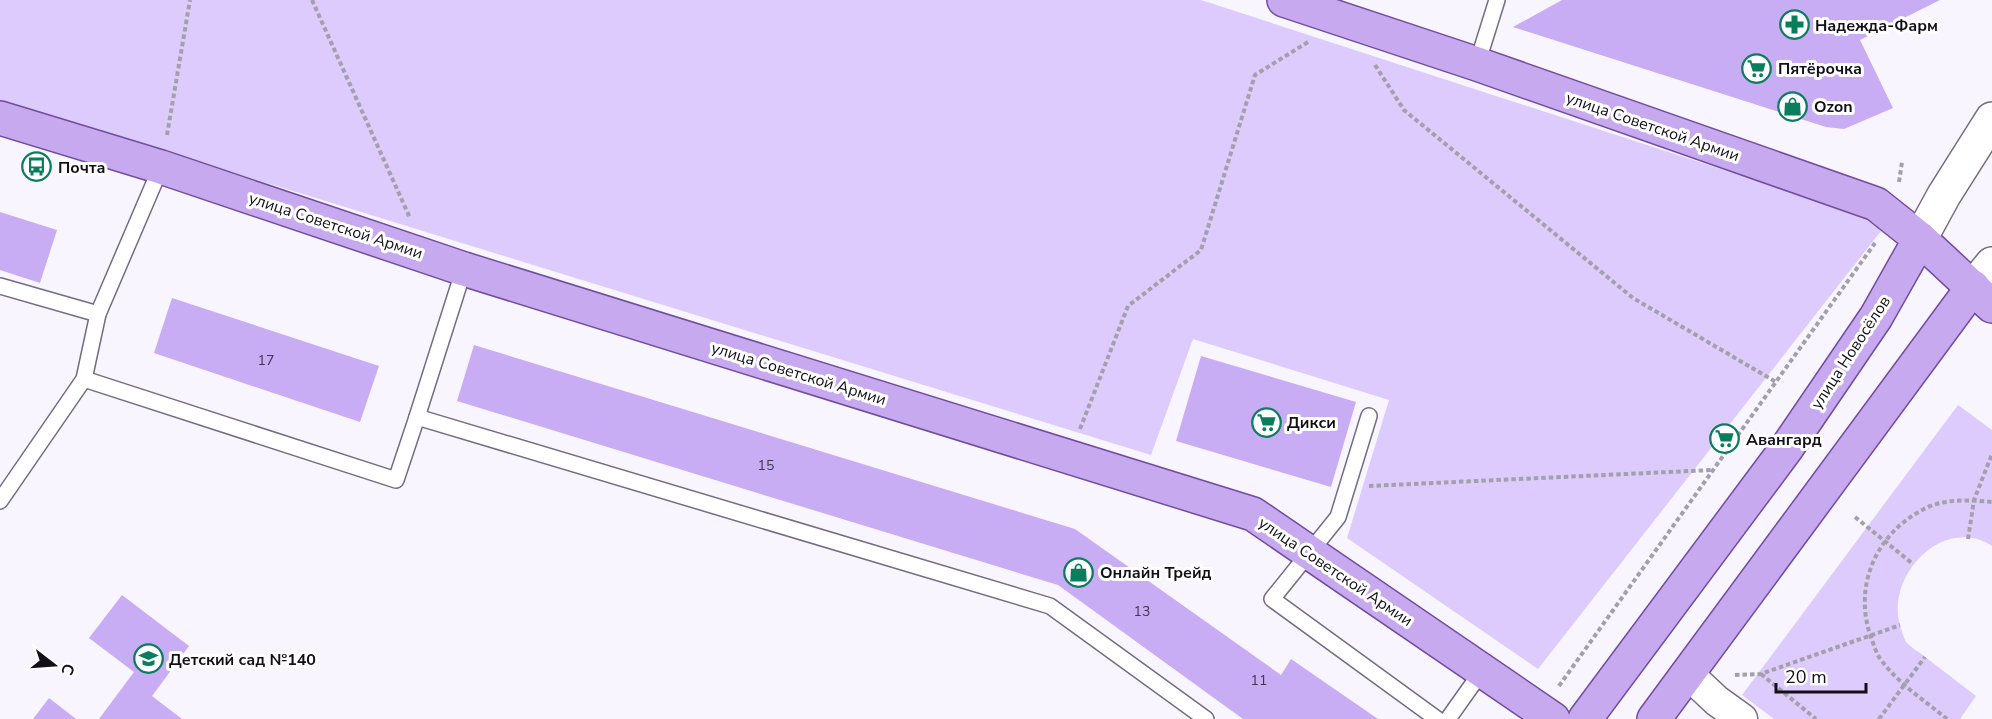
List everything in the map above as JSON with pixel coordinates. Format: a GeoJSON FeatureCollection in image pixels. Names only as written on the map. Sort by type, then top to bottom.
{"type":"FeatureCollection","features":[{"type":"Feature","properties":{"kind":"main road","name":"улица Советской Армии"},"geometry":{"type":"LineString","coordinates":[[1284,0],[1477,64],[1876,204],[1920,239],[1986,285]]}},
{"type":"Feature","properties":{"kind":"main road","name":"улица Советской Армии"},"geometry":{"type":"LineString","coordinates":[[0,118],[162,167],[464,268],[1253,514],[1547,715]]}},
{"type":"Feature","properties":{"kind":"main road","name":"улица Новосёлов"},"geometry":{"type":"LineString","coordinates":[[1585,719],[1785,450],[1876,317],[1920,239]]}},
{"type":"Feature","properties":{"kind":"main road"},"geometry":{"type":"LineString","coordinates":[[1654,719],[1986,285]]}},
{"type":"Feature","properties":{"kind":"street","name":"улица Новосёлов"},"geometry":{"type":"LineString","coordinates":[[1920,239],[1944,195],[1992,119]]}},
{"type":"Feature","properties":{"kind":"street"},"geometry":{"type":"LineString","coordinates":[[1687,673],[1717,701],[1742,719]]}},
{"type":"Feature","properties":{"kind":"lane"},"geometry":{"type":"LineString","coordinates":[[1477,64],[1497,0]]}},
{"type":"Feature","properties":{"kind":"lane"},"geometry":{"type":"LineString","coordinates":[[0,501],[84,380],[98,314],[162,167]]}},
{"type":"Feature","properties":{"kind":"lane"},"geometry":{"type":"LineString","coordinates":[[84,380],[396,480],[464,268]]}},
{"type":"Feature","properties":{"kind":"lane"},"geometry":{"type":"LineString","coordinates":[[0,286],[98,314]]}},
{"type":"Feature","properties":{"kind":"lane"},"geometry":{"type":"LineString","coordinates":[[1370,416],[1338,517],[1272,599],[1437,719]]}},
{"type":"Feature","properties":{"kind":"lane"},"geometry":{"type":"LineString","coordinates":[[417,417],[1050,606],[1206,719]]}},
{"type":"Feature","properties":{"kind":"lane"},"geometry":{"type":"LineString","coordinates":[[1449,719],[1482,671]]}},
{"type":"Feature","properties":{"kind":"path"},"geometry":{"type":"LineString","coordinates":[[162,167],[190,0]]}},
{"type":"Feature","properties":{"kind":"path"},"geometry":{"type":"LineString","coordinates":[[312,0],[427,256]]}},
{"type":"Feature","properties":{"kind":"path"},"geometry":{"type":"LineString","coordinates":[[1069,457],[1128,306],[1201,250],[1255,75],[1346,20]]}},
{"type":"Feature","properties":{"kind":"path"},"geometry":{"type":"LineString","coordinates":[[1372,60],[1404,110],[1633,298],[1776,382]]}},
{"type":"Feature","properties":{"kind":"path"},"geometry":{"type":"LineString","coordinates":[[1547,715],[1713,470],[1893,218],[1902,162]]}},
{"type":"Feature","properties":{"kind":"path"},"geometry":{"type":"LineString","coordinates":[[1968,538],[1974,500],[1992,454]]}},
{"type":"Feature","properties":{"kind":"path"},"geometry":{"type":"LineString","coordinates":[[1347,486],[1713,470]]}},
{"type":"Feature","properties":{"kind":"path"},"geometry":{"type":"LineString","coordinates":[[1947,719],[1903,684],[1878,656],[1866,624],[1865,588],[1875,555],[1896,527],[1926,508],[1960,499],[1992,502]]}},
{"type":"Feature","properties":{"kind":"path"},"geometry":{"type":"LineString","coordinates":[[1855,517],[1913,564]]}},
{"type":"Feature","properties":{"kind":"path"},"geometry":{"type":"LineString","coordinates":[[1735,675],[1761,674],[1900,625]]}},
{"type":"Feature","properties":{"kind":"path"},"geometry":{"type":"LineString","coordinates":[[1879,719],[1925,657]]}},
{"type":"Feature","properties":{"kind":"path"},"geometry":{"type":"LineString","coordinates":[[1761,674],[1816,719]]}},
{"type":"Feature","properties":{"kind":"shaded area"},"geometry":{"type":"Polygon","coordinates":[[[0,0],[1201,0],[1865,216],[1881,231],[1538,669],[1347,538],[1389,400],[1193,339],[1151,455],[0,101],[0,0]]]}},
{"type":"Feature","properties":{"kind":"shaded area"},"geometry":{"type":"Polygon","coordinates":[[[1958,405],[1992,430],[1992,546],[1973,538],[1955,538],[1937,544],[1921,556],[1909,571],[1901,590],[1898,609],[1906,642],[1976,696],[1960,719],[1774,719],[1742,695],[1958,405]]]}},
{"type":"Feature","properties":{"kind":"building"},"geometry":{"type":"Polygon","coordinates":[[[1562,0],[1940,0],[1860,40],[1893,108],[1844,129],[1826,127],[1513,27],[1562,0]]]}},
{"type":"Feature","properties":{"kind":"building"},"geometry":{"type":"Polygon","coordinates":[[[0,212],[57,230],[40,283],[0,270],[0,212]]]}},
{"type":"Feature","properties":{"kind":"building"},"geometry":{"type":"Polygon","coordinates":[[[172,298],[379,366],[360,422],[154,353],[172,298]]]}},
{"type":"Feature","properties":{"kind":"building"},"geometry":{"type":"Polygon","coordinates":[[[474,345],[1075,529],[1281,675],[1291,659],[1378,719],[1243,719],[1058,585],[457,401],[474,345]]]}},
{"type":"Feature","properties":{"kind":"building","name":"Дикси"},"geometry":{"type":"Polygon","coordinates":[[[1201,356],[1356,402],[1331,487],[1176,441],[1201,356]]]}},
{"type":"Feature","properties":{"kind":"building","name":"Детский сад №140"},"geometry":{"type":"Polygon","coordinates":[[[122,595],[189,646],[152,696],[182,719],[99,719],[134,672],[89,638],[122,595]]]}},
{"type":"Feature","properties":{"kind":"building"},"geometry":{"type":"Polygon","coordinates":[[[49,698],[76,719],[33,719],[49,698]]]}},
{"type":"Feature","properties":{"kind":"place","name":"Надежда-Фарм"},"geometry":{"type":"Point","coordinates":[1794,25]}},
{"type":"Feature","properties":{"kind":"place","name":"Пятёрочка"},"geometry":{"type":"Point","coordinates":[1757,68]}},
{"type":"Feature","properties":{"kind":"place","name":"Ozon"},"geometry":{"type":"Point","coordinates":[1793,106]}},
{"type":"Feature","properties":{"kind":"place","name":"Почта"},"geometry":{"type":"Point","coordinates":[37,167]}},
{"type":"Feature","properties":{"kind":"place","name":"Дикси"},"geometry":{"type":"Point","coordinates":[1266,422]}},
{"type":"Feature","properties":{"kind":"place","name":"Авангард"},"geometry":{"type":"Point","coordinates":[1725,439]}},
{"type":"Feature","properties":{"kind":"place","name":"Онлайн Трейд"},"geometry":{"type":"Point","coordinates":[1079,572]}},
{"type":"Feature","properties":{"kind":"place","name":"Детский сад №140"},"geometry":{"type":"Point","coordinates":[148,659]}}]}
